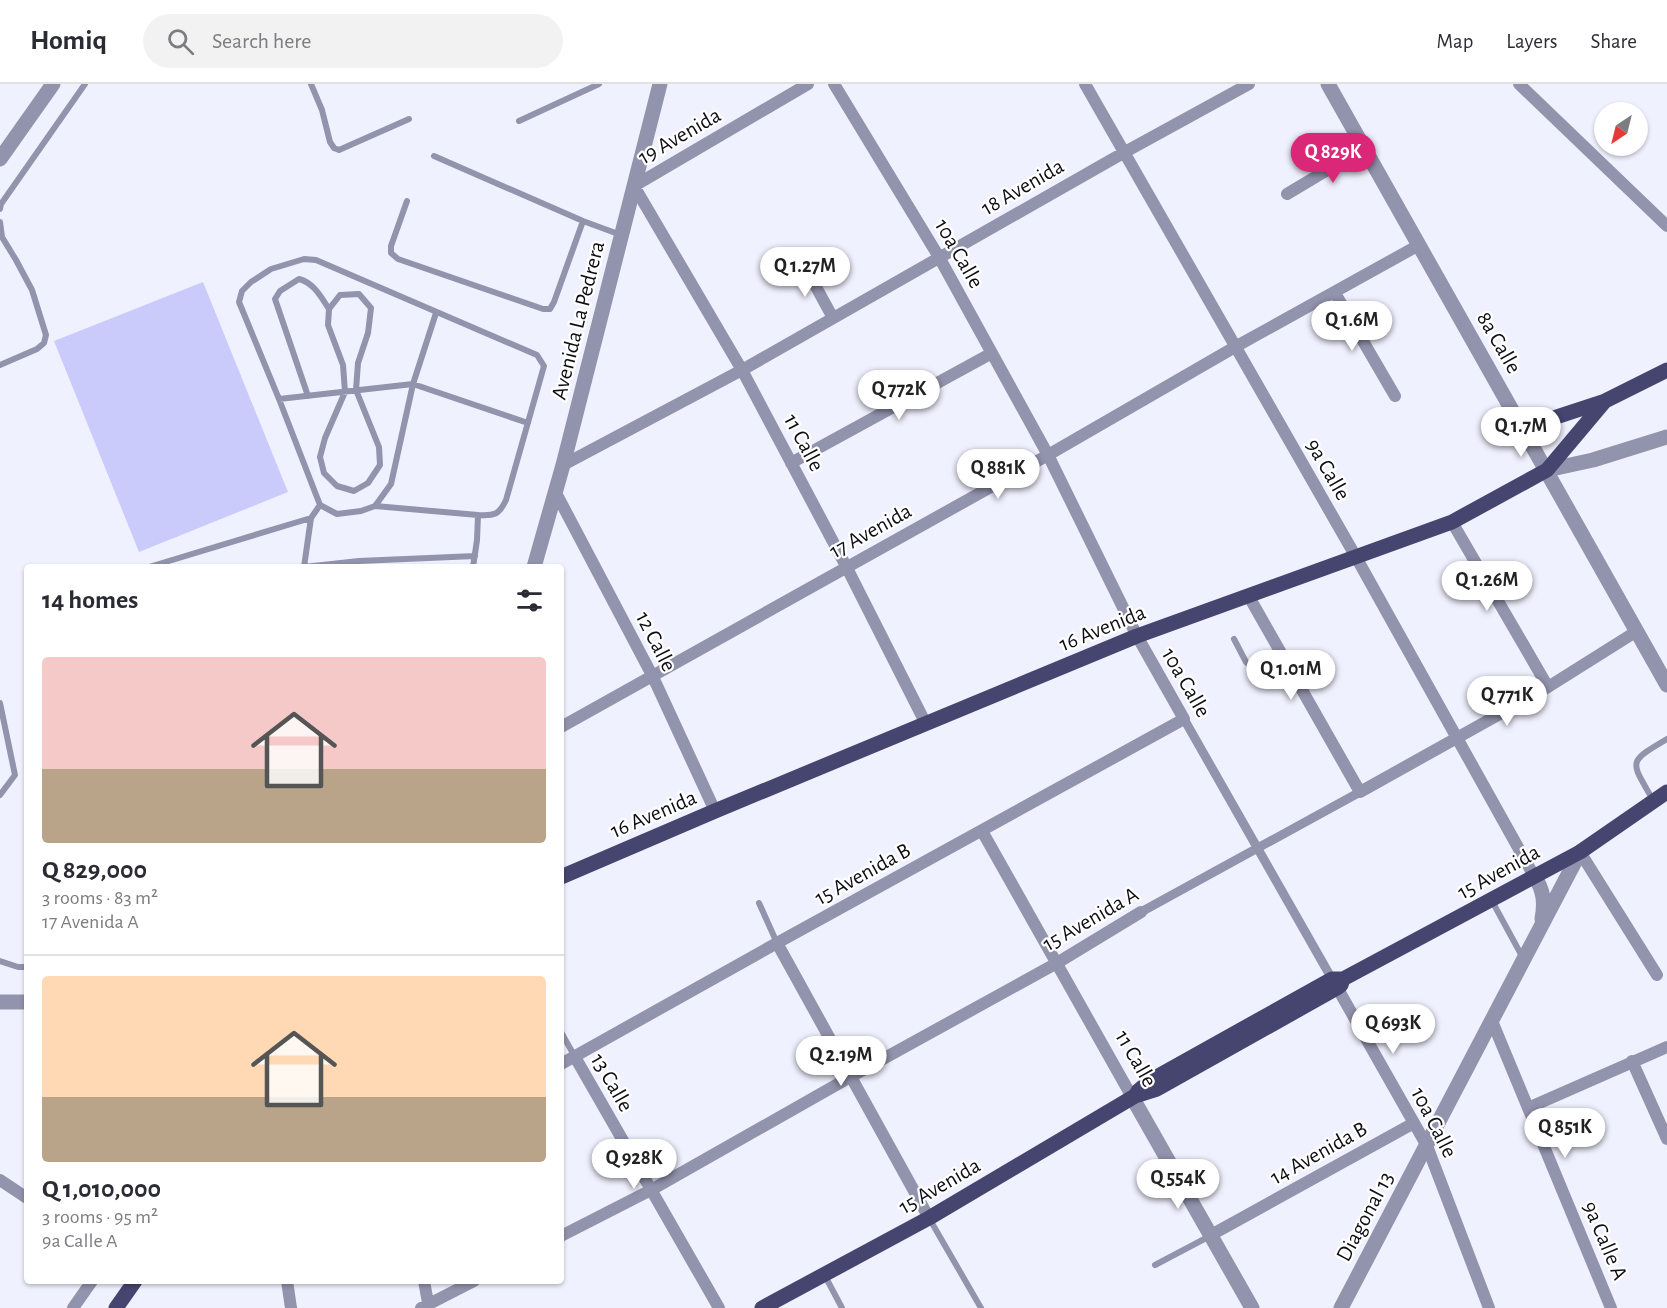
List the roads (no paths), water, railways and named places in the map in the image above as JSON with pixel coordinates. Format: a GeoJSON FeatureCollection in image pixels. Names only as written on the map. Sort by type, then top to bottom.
{"type":"FeatureCollection","features":[{"type":"Feature","properties":{"kind":"main road"},"geometry":{"type":"LineString","coordinates":[[1523,428],[1605,402],[1667,370]]}},
{"type":"Feature","properties":{"kind":"main road"},"geometry":{"type":"LineString","coordinates":[[1547,471],[1605,402]]}},
{"type":"Feature","properties":{"kind":"main road","name":"16 Avenida"},"geometry":{"type":"LineString","coordinates":[[564,876],[1137,636],[1452,522],[1547,471]]}},
{"type":"Feature","properties":{"kind":"main road","name":"15 Avenida"},"geometry":{"type":"LineString","coordinates":[[762,1308],[928,1218],[1134,1096],[1151,1080],[1581,852],[1667,792]]}},
{"type":"Feature","properties":{"kind":"main road"},"geometry":{"type":"LineString","coordinates":[[116,1308],[133,1284]]}},
{"type":"Feature","properties":{"kind":"street"},"geometry":{"type":"LineString","coordinates":[[0,159],[53,84]]}},
{"type":"Feature","properties":{"kind":"street","name":"Avenida La Pedrera"},"geometry":{"type":"LineString","coordinates":[[535,564],[556,493],[660,84]]}},
{"type":"Feature","properties":{"kind":"street","name":"19 Avenida"},"geometry":{"type":"LineString","coordinates":[[634,186],[808,84]]}},
{"type":"Feature","properties":{"kind":"street","name":"10a Calle"},"geometry":{"type":"LineString","coordinates":[[834,84],[939,257],[1048,455],[1137,636],[1258,849],[1337,982],[1427,1146],[1489,1308]]}},
{"type":"Feature","properties":{"kind":"street","name":"9a Calle"},"geometry":{"type":"LineString","coordinates":[[1086,84],[1356,557],[1534,876]]}},
{"type":"Feature","properties":{"kind":"street","name":"18 Avenida"},"geometry":{"type":"LineString","coordinates":[[563,465],[742,370],[1249,84]]}},
{"type":"Feature","properties":{"kind":"street","name":"8a Calle"},"geometry":{"type":"LineString","coordinates":[[1328,84],[1667,685]]}},
{"type":"Feature","properties":{"kind":"street"},"geometry":{"type":"LineString","coordinates":[[1520,84],[1667,226]]}},
{"type":"Feature","properties":{"kind":"street"},"geometry":{"type":"LineString","coordinates":[[1287,194],[1364,148]]}},
{"type":"Feature","properties":{"kind":"street","name":"11 Calle"},"geometry":{"type":"LineString","coordinates":[[634,186],[742,370],[847,568],[926,724]]}},
{"type":"Feature","properties":{"kind":"street","name":"17 Avenida"},"geometry":{"type":"LineString","coordinates":[[564,725],[1419,245]]}},
{"type":"Feature","properties":{"kind":"street"},"geometry":{"type":"LineString","coordinates":[[803,263],[832,318]]}},
{"type":"Feature","properties":{"kind":"street"},"geometry":{"type":"LineString","coordinates":[[1335,293],[1395,396]]}},
{"type":"Feature","properties":{"kind":"street"},"geometry":{"type":"LineString","coordinates":[[791,463],[992,353]]}},
{"type":"Feature","properties":{"kind":"street","name":"16 Avenida"},"geometry":{"type":"LineString","coordinates":[[1547,471],[1593,460],[1667,437]]}},
{"type":"Feature","properties":{"kind":"street","name":"12 Calle"},"geometry":{"type":"LineString","coordinates":[[556,493],[653,677],[715,811]]}},
{"type":"Feature","properties":{"kind":"street"},"geometry":{"type":"LineString","coordinates":[[1452,522],[1548,687]]}},
{"type":"Feature","properties":{"kind":"street"},"geometry":{"type":"LineString","coordinates":[[1248,595],[1360,792]]}},
{"type":"Feature","properties":{"kind":"street","name":"15 Avenida A"},"geometry":{"type":"LineString","coordinates":[[564,1234],[651,1190],[1057,963],[1141,912],[1457,739],[1548,687],[1637,632]]}},
{"type":"Feature","properties":{"kind":"street","name":"15 Avenida B"},"geometry":{"type":"LineString","coordinates":[[564,1062],[1184,719]]}},
{"type":"Feature","properties":{"kind":"street","name":"11 Calle"},"geometry":{"type":"LineString","coordinates":[[982,831],[1252,1308]]}},
{"type":"Feature","properties":{"kind":"street"},"geometry":{"type":"LineString","coordinates":[[1581,852],[1657,975]]}},
{"type":"Feature","properties":{"kind":"street","name":"Diagonal 13"},"geometry":{"type":"LineString","coordinates":[[1341,1308],[1581,852]]}},
{"type":"Feature","properties":{"kind":"street"},"geometry":{"type":"LineString","coordinates":[[1534,876],[1544,896],[1545,908],[1541,928]]}},
{"type":"Feature","properties":{"kind":"street"},"geometry":{"type":"LineString","coordinates":[[777,943],[928,1218]]}},
{"type":"Feature","properties":{"kind":"street"},"geometry":{"type":"LineString","coordinates":[[0,1002],[24,1002]]}},
{"type":"Feature","properties":{"kind":"street","name":"9a Calle A"},"geometry":{"type":"LineString","coordinates":[[1492,1021],[1611,1308]]}},
{"type":"Feature","properties":{"kind":"street"},"geometry":{"type":"LineString","coordinates":[[1528,1108],[1667,1047]]}},
{"type":"Feature","properties":{"kind":"street","name":"13 Calle"},"geometry":{"type":"LineString","coordinates":[[575,1057],[719,1308]]}},
{"type":"Feature","properties":{"kind":"street"},"geometry":{"type":"LineString","coordinates":[[1632,1061],[1667,1139]]}},
{"type":"Feature","properties":{"kind":"street","name":"14 Avenida B"},"geometry":{"type":"LineString","coordinates":[[1211,1235],[1414,1124]]}},
{"type":"Feature","properties":{"kind":"street"},"geometry":{"type":"LineString","coordinates":[[0,1180],[24,1196]]}},
{"type":"Feature","properties":{"kind":"street"},"geometry":{"type":"LineString","coordinates":[[73,1308],[90,1284]]}},
{"type":"Feature","properties":{"kind":"street"},"geometry":{"type":"LineString","coordinates":[[287,1284],[291,1308]]}},
{"type":"Feature","properties":{"kind":"street"},"geometry":{"type":"LineString","coordinates":[[424,1284],[426,1307],[468,1284]]}},
{"type":"Feature","properties":{"kind":"lane"},"geometry":{"type":"LineString","coordinates":[[0,209],[1,204],[85,84]]}},
{"type":"Feature","properties":{"kind":"lane"},"geometry":{"type":"LineString","coordinates":[[311,84],[322,110],[333,148],[339,150],[409,119]]}},
{"type":"Feature","properties":{"kind":"lane"},"geometry":{"type":"LineString","coordinates":[[519,121],[599,84]]}},
{"type":"Feature","properties":{"kind":"lane"},"geometry":{"type":"LineString","coordinates":[[434,156],[583,221],[622,235]]}},
{"type":"Feature","properties":{"kind":"lane"},"geometry":{"type":"LineString","coordinates":[[407,201],[391,246],[391,254],[398,259],[543,309],[550,309],[554,302],[583,221]]}},
{"type":"Feature","properties":{"kind":"lane"},"geometry":{"type":"LineString","coordinates":[[0,222],[2,237],[32,290],[46,334],[44,343],[37,349],[0,365]]}},
{"type":"Feature","properties":{"kind":"lane"},"geometry":{"type":"LineString","coordinates":[[304,259],[316,260],[537,355],[544,366],[506,500],[501,511],[491,516],[375,506],[361,511],[337,514],[320,505],[279,399],[239,302],[242,291],[251,282],[271,269],[304,259]]}},
{"type":"Feature","properties":{"kind":"lane"},"geometry":{"type":"LineString","coordinates":[[308,396],[275,299],[280,291],[299,279],[312,285],[329,309]]}},
{"type":"Feature","properties":{"kind":"lane"},"geometry":{"type":"LineString","coordinates":[[359,294],[370,308],[368,333],[358,363],[356,390],[379,447],[380,465],[368,483],[354,491],[337,486],[324,473],[320,457],[325,438],[345,392],[343,365],[328,324],[329,309],[340,295],[359,294]]}},
{"type":"Feature","properties":{"kind":"lane"},"geometry":{"type":"LineString","coordinates":[[375,506],[391,484],[413,384],[436,313]]}},
{"type":"Feature","properties":{"kind":"lane"},"geometry":{"type":"LineString","coordinates":[[279,399],[413,384],[528,423]]}},
{"type":"Feature","properties":{"kind":"lane"},"geometry":{"type":"LineString","coordinates":[[304,564],[311,518],[320,505]]}},
{"type":"Feature","properties":{"kind":"lane"},"geometry":{"type":"LineString","coordinates":[[474,564],[477,515]]}},
{"type":"Feature","properties":{"kind":"lane"},"geometry":{"type":"LineString","coordinates":[[158,564],[311,518]]}},
{"type":"Feature","properties":{"kind":"lane"},"geometry":{"type":"LineString","coordinates":[[361,564],[476,556]]}},
{"type":"Feature","properties":{"kind":"lane"},"geometry":{"type":"LineString","coordinates":[[1234,639],[1249,665],[1254,665],[1280,650]]}},
{"type":"Feature","properties":{"kind":"lane"},"geometry":{"type":"LineString","coordinates":[[0,703],[15,775],[0,795]]}},
{"type":"Feature","properties":{"kind":"lane"},"geometry":{"type":"LineString","coordinates":[[1654,801],[1637,772],[1636,761],[1644,752],[1667,739]]}},
{"type":"Feature","properties":{"kind":"lane"},"geometry":{"type":"LineString","coordinates":[[1492,900],[1524,960]]}},
{"type":"Feature","properties":{"kind":"lane"},"geometry":{"type":"LineString","coordinates":[[759,903],[777,943]]}},
{"type":"Feature","properties":{"kind":"lane"},"geometry":{"type":"LineString","coordinates":[[0,961],[24,967]]}},
{"type":"Feature","properties":{"kind":"lane","name":"13 Calle"},"geometry":{"type":"LineString","coordinates":[[564,1037],[575,1057]]}},
{"type":"Feature","properties":{"kind":"lane"},"geometry":{"type":"LineString","coordinates":[[928,1218],[981,1308]]}},
{"type":"Feature","properties":{"kind":"lane"},"geometry":{"type":"LineString","coordinates":[[1155,1265],[1211,1235]]}},
{"type":"Feature","properties":{"kind":"lane"},"geometry":{"type":"LineString","coordinates":[[824,1274],[842,1308]]}}]}
